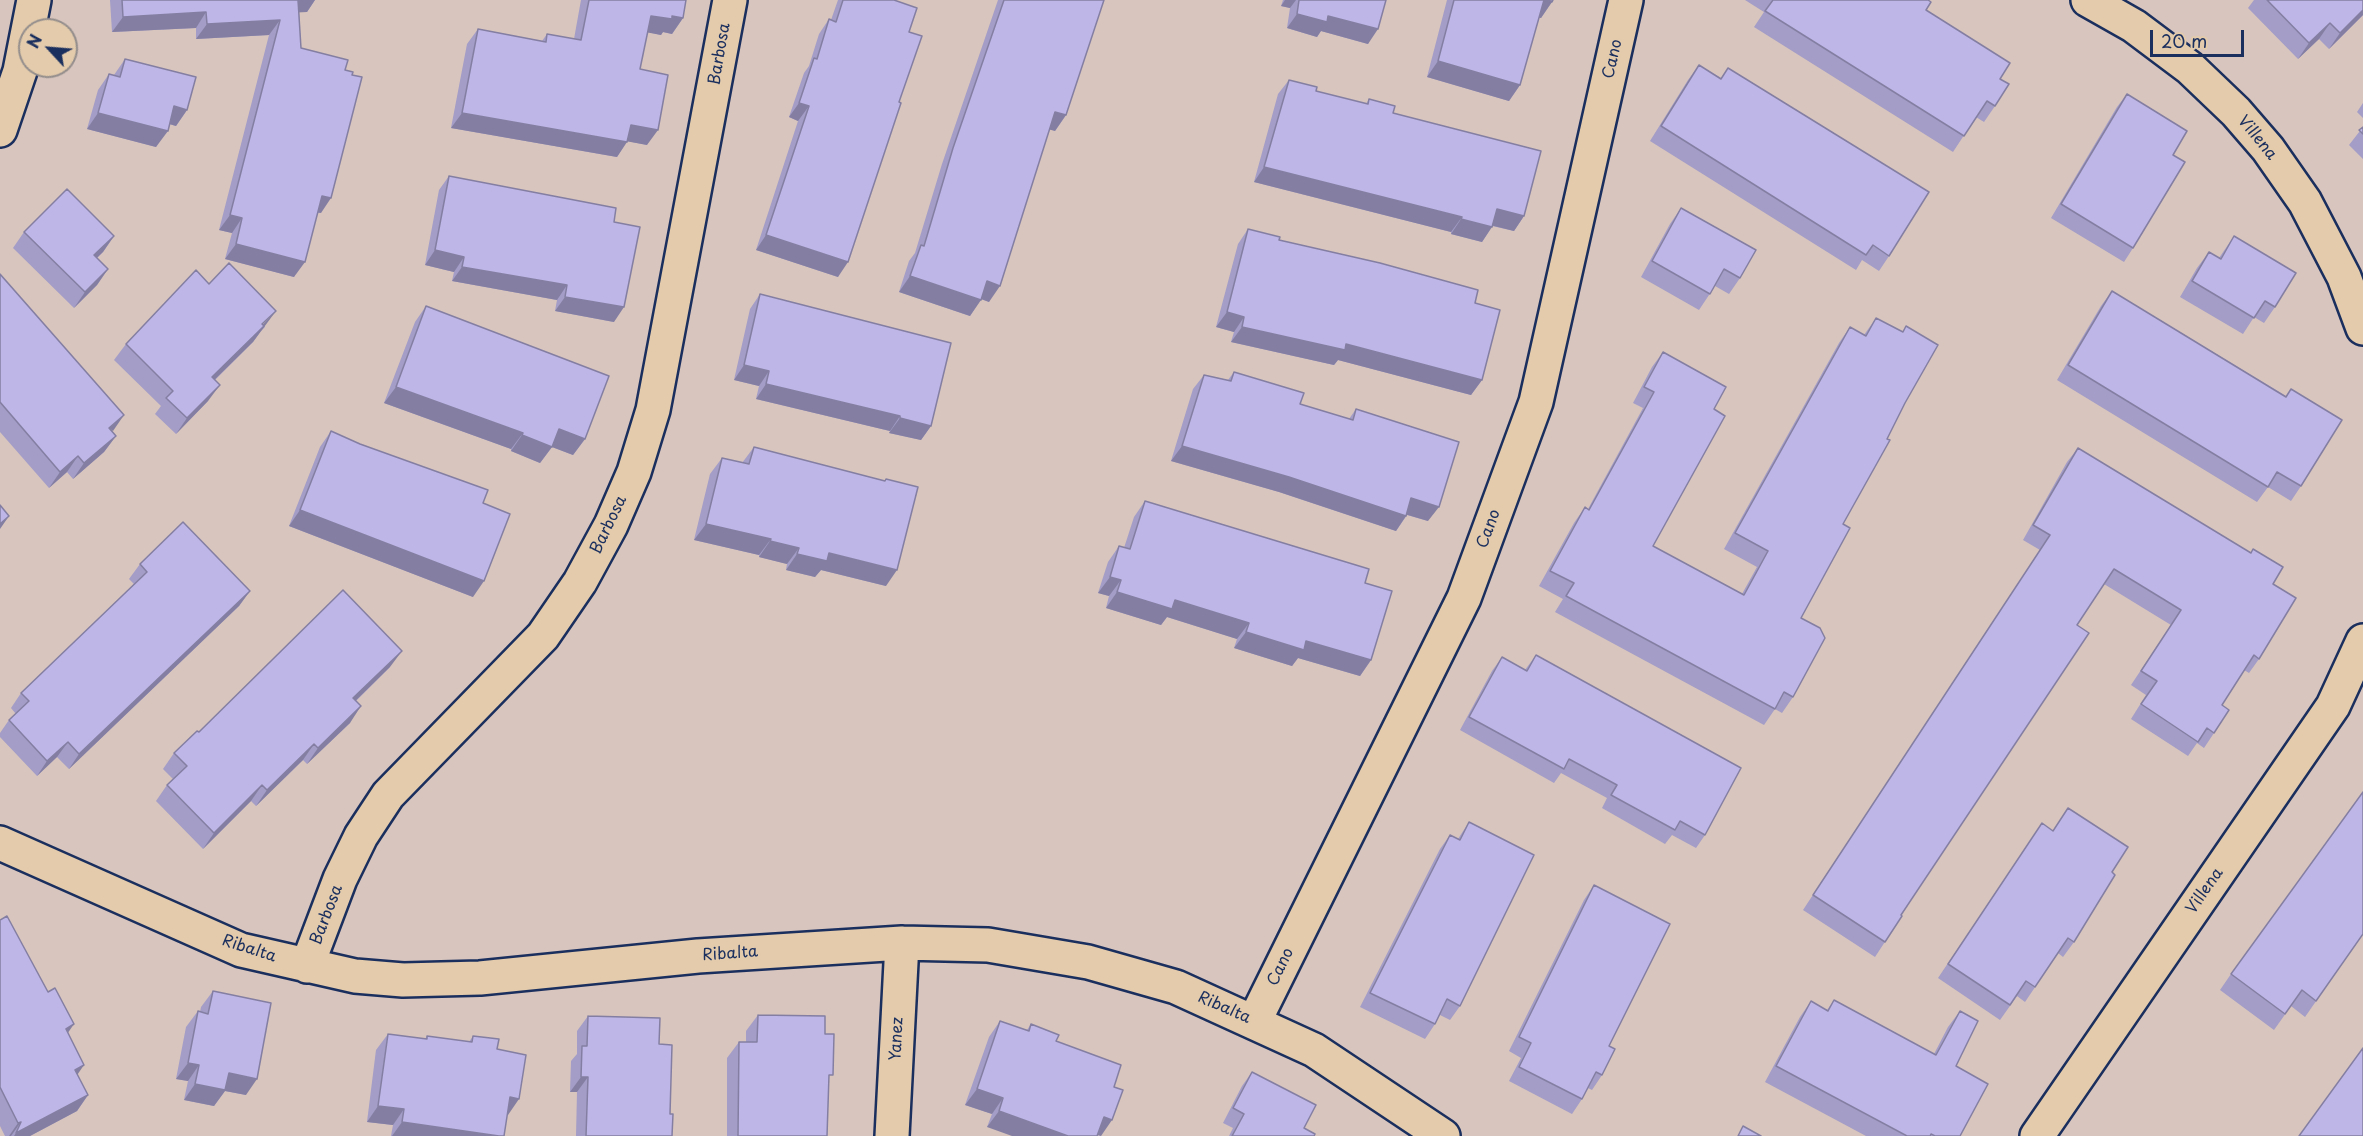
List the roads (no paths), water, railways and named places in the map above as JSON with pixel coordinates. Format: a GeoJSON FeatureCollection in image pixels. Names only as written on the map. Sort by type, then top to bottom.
{"type":"FeatureCollection","features":[{"type":"Feature","properties":{"kind":"street"},"geometry":{"type":"LineString","coordinates":[[0,130],[20,71],[34,0]]}},
{"type":"Feature","properties":{"kind":"street","name":"Barbosa"},"geometry":{"type":"LineString","coordinates":[[308,966],[340,879],[362,836],[388,795],[543,636],[579,582],[611,525],[634,472],[653,410],[730,0]]}},
{"type":"Feature","properties":{"kind":"street","name":"Cano"},"geometry":{"type":"LineString","coordinates":[[1254,1022],[1464,598],[1536,402],[1626,0]]}},
{"type":"Feature","properties":{"kind":"street","name":"Villena"},"geometry":{"type":"LineString","coordinates":[[2088,0],[2134,26],[2190,68],[2236,112],[2268,149],[2305,202],[2344,277],[2363,328]]}},
{"type":"Feature","properties":{"kind":"street","name":"Villena"},"geometry":{"type":"LineString","coordinates":[[2037,1136],[2333,706],[2363,641]]}},
{"type":"Feature","properties":{"kind":"street","name":"Ribalta"},"geometry":{"type":"LineString","coordinates":[[0,843],[241,950],[356,976],[403,980],[451,980],[698,956],[902,943],[988,945],[1088,962],[1176,987],[1314,1050],[1443,1136]]}},
{"type":"Feature","properties":{"kind":"street","name":"Yanez"},"geometry":{"type":"LineString","coordinates":[[892,1136],[902,943]]}}]}
